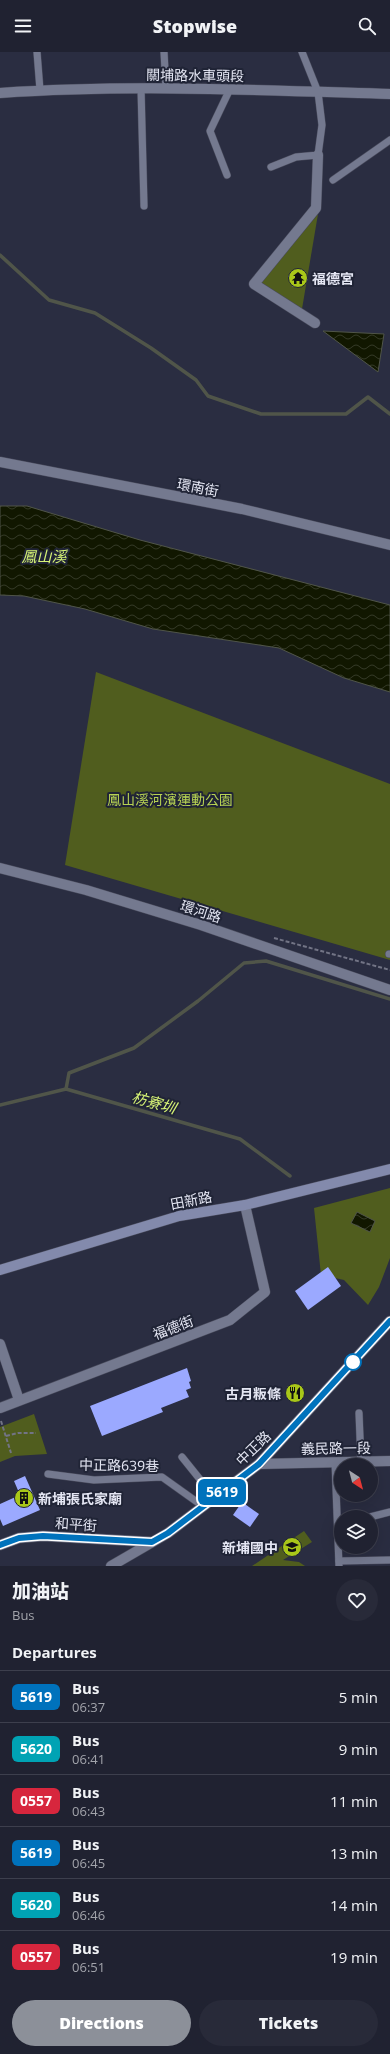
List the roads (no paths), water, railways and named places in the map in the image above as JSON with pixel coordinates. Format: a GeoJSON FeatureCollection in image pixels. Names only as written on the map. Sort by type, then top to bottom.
{"type":"FeatureCollection","features":[{"type":"Feature","properties":{"kind":"main road","name":"田新路"},"geometry":{"type":"LineString","coordinates":[[0,1270],[179,1216],[245,1205],[390,1169]]}},
{"type":"Feature","properties":{"kind":"street","name":"關埔路水車頭段"},"geometry":{"type":"LineString","coordinates":[[0,93],[40,90],[166,88],[390,94]]}},
{"type":"Feature","properties":{"kind":"street"},"geometry":{"type":"LineString","coordinates":[[315,323],[254,284],[316,208],[318,155]]}},
{"type":"Feature","properties":{"kind":"street","name":"環南街"},"geometry":{"type":"LineString","coordinates":[[0,462],[242,509],[390,545]]}},
{"type":"Feature","properties":{"kind":"street","name":"環河路"},"geometry":{"type":"LineString","coordinates":[[0,868],[86,890],[201,925],[390,990]]}},
{"type":"Feature","properties":{"kind":"street","name":"福德街"},"geometry":{"type":"LineString","coordinates":[[0,1408],[230,1320],[265,1292],[245,1205]]}},
{"type":"Feature","properties":{"kind":"street","name":"中正路"},"geometry":{"type":"LineString","coordinates":[[110,1566],[122,1563],[152,1542],[168,1533],[259,1464],[390,1321]]}},
{"type":"Feature","properties":{"kind":"street"},"geometry":{"type":"LineString","coordinates":[[0,1344],[19,1400]]}},
{"type":"Feature","properties":{"kind":"street","name":"義民路一段"},"geometry":{"type":"LineString","coordinates":[[378,1461],[390,1461]]}},
{"type":"Feature","properties":{"kind":"street","name":"義民路一段"},"geometry":{"type":"LineString","coordinates":[[259,1464],[334,1462]]}},
{"type":"Feature","properties":{"kind":"street","name":"和平街"},"geometry":{"type":"LineString","coordinates":[[0,1545],[19,1538],[43,1536],[152,1542]]}},
{"type":"Feature","properties":{"kind":"lane"},"geometry":{"type":"LineString","coordinates":[[37,52],[40,90]]}},
{"type":"Feature","properties":{"kind":"lane"},"geometry":{"type":"LineString","coordinates":[[164,52],[166,88]]}},
{"type":"Feature","properties":{"kind":"lane"},"geometry":{"type":"LineString","coordinates":[[271,168],[296,157],[318,155],[322,126],[318,92],[302,52]]}},
{"type":"Feature","properties":{"kind":"lane"},"geometry":{"type":"LineString","coordinates":[[141,88],[144,206]]}},
{"type":"Feature","properties":{"kind":"lane"},"geometry":{"type":"LineString","coordinates":[[227,175],[210,130],[230,89]]}},
{"type":"Feature","properties":{"kind":"lane"},"geometry":{"type":"LineString","coordinates":[[333,180],[390,140]]}},
{"type":"Feature","properties":{"kind":"lane"},"geometry":{"type":"LineString","coordinates":[[359,1413],[361,1458]]}},
{"type":"Feature","properties":{"kind":"lane"},"geometry":{"type":"LineString","coordinates":[[182,1457],[215,1498]]}},
{"type":"Feature","properties":{"kind":"lane","name":"中正路639巷"},"geometry":{"type":"LineString","coordinates":[[48,1474],[94,1480],[162,1477],[204,1507]]}},
{"type":"Feature","properties":{"kind":"lane"},"geometry":{"type":"LineString","coordinates":[[378,1515],[390,1512]]}},
{"type":"Feature","properties":{"kind":"lane"},"geometry":{"type":"LineString","coordinates":[[339,1563],[390,1560]]}},
{"type":"Feature","properties":{"kind":"water"},"geometry":{"type":"Polygon","coordinates":[[[323,331],[384,334],[378,372],[323,331]]]}},
{"type":"Feature","properties":{"kind":"water","name":"鳳山溪"},"geometry":{"type":"Polygon","coordinates":[[[0,506],[27,506],[140,540],[390,605],[390,692],[344,678],[279,648],[153,629],[85,609],[24,596],[0,595],[0,506]]]}},
{"type":"Feature","properties":{"kind":"water"},"geometry":{"type":"Polygon","coordinates":[[[357,1212],[375,1221],[370,1232],[351,1223],[357,1212]]]}},
{"type":"Feature","properties":{"kind":"waterway"},"geometry":{"type":"LineString","coordinates":[[0,255],[49,300],[95,313],[151,348],[196,380],[208,396],[261,414],[346,414],[368,397],[390,414]]}},
{"type":"Feature","properties":{"kind":"waterway"},"geometry":{"type":"LineString","coordinates":[[66,1089],[69,1073],[134,1048],[198,1001],[244,963],[266,961],[390,999]]}},
{"type":"Feature","properties":{"kind":"waterway","name":"枋寮圳"},"geometry":{"type":"LineString","coordinates":[[0,1105],[66,1089],[240,1139],[290,1176]]}},
{"type":"Feature","properties":{"kind":"place","name":"福德宮"},"geometry":{"type":"Point","coordinates":[298,278]}},
{"type":"Feature","properties":{"kind":"place","name":"古月粄條"},"geometry":{"type":"Point","coordinates":[295,1393]}},
{"type":"Feature","properties":{"kind":"place","name":"新埔張氏家廟"},"geometry":{"type":"Point","coordinates":[24,1498]}},
{"type":"Feature","properties":{"kind":"place","name":"新埔國中"},"geometry":{"type":"Point","coordinates":[292,1547]}},
{"type":"Feature","properties":{"kind":"park label","name":"鳳山溪河濱運動公園"},"geometry":{"type":"Point","coordinates":[170,799]}}]}
